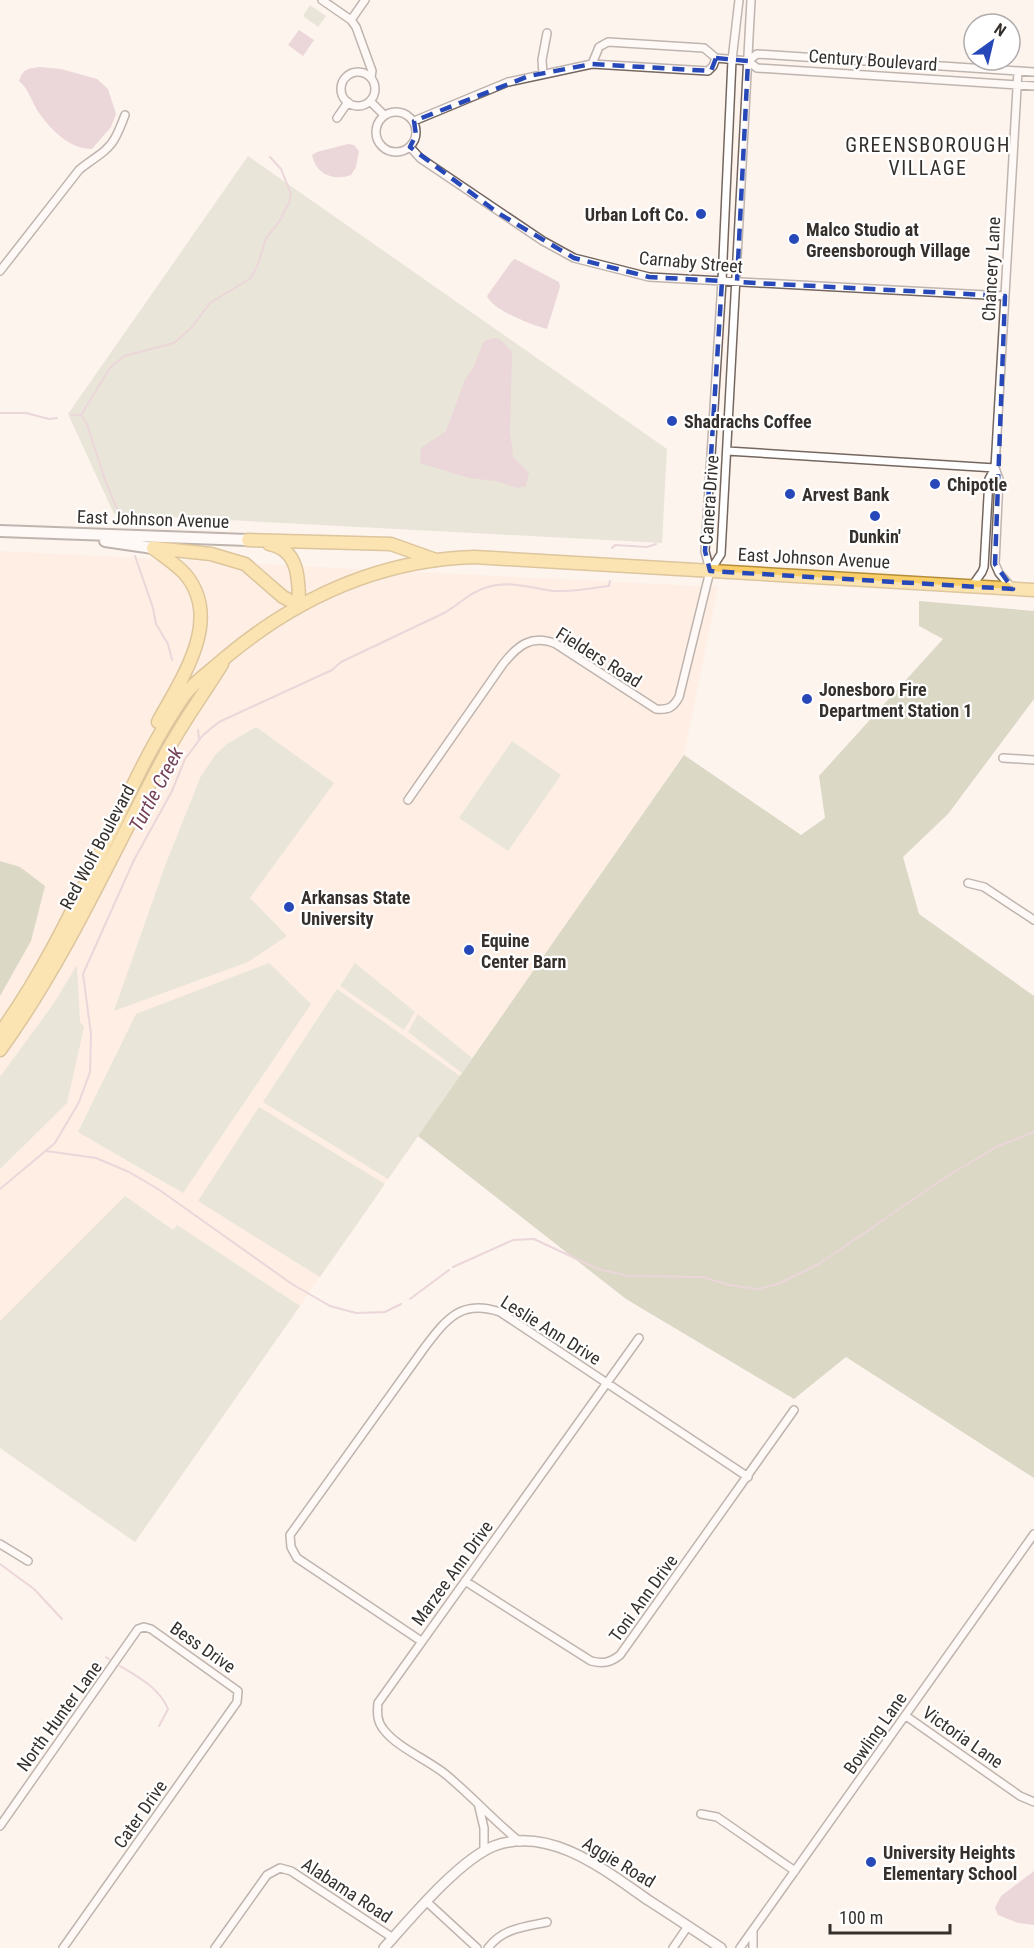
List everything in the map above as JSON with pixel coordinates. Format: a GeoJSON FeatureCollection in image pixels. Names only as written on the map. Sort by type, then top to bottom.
{"type":"FeatureCollection","features":[{"type":"Feature","properties":{"kind":"highway"},"geometry":{"type":"LineString","coordinates":[[248,540],[391,544],[434,560]]}},
{"type":"Feature","properties":{"kind":"highway"},"geometry":{"type":"LineString","coordinates":[[153,548],[211,554],[245,564],[282,597],[299,605],[297,569],[290,555],[275,545],[248,540]]}},
{"type":"Feature","properties":{"kind":"highway"},"geometry":{"type":"LineString","coordinates":[[147,757],[153,732],[196,646],[201,628],[201,613],[192,586],[175,565],[153,548]]}},
{"type":"Feature","properties":{"kind":"highway","name":"Red Wolf Boulevard"},"geometry":{"type":"LineString","coordinates":[[0,1033],[44,963],[147,757],[184,695],[201,677],[261,629],[299,605],[364,576],[401,565],[474,557],[592,564]]}},
{"type":"Feature","properties":{"kind":"highway","name":"East Johnson Avenue"},"geometry":{"type":"LineString","coordinates":[[592,564],[1034,590]]}},
{"type":"Feature","properties":{"kind":"highway","name":"Red Wolf Boulevard"},"geometry":{"type":"LineString","coordinates":[[0,1050],[47,980],[165,754],[224,659]]}},
{"type":"Feature","properties":{"kind":"main road","name":"East Johnson Avenue"},"geometry":{"type":"LineString","coordinates":[[0,531],[248,540]]}},
{"type":"Feature","properties":{"kind":"main road","name":"East Johnson Avenue"},"geometry":{"type":"LineString","coordinates":[[57,534],[153,548]]}},
{"type":"Feature","properties":{"kind":"street"},"geometry":{"type":"LineString","coordinates":[[322,0],[351,20],[368,57],[372,71],[371,77]]}},
{"type":"Feature","properties":{"kind":"street"},"geometry":{"type":"LineString","coordinates":[[351,20],[366,0]]}},
{"type":"Feature","properties":{"kind":"street","name":"Canera Drive"},"geometry":{"type":"LineString","coordinates":[[710,571],[705,552],[722,281],[732,60],[739,0]]}},
{"type":"Feature","properties":{"kind":"street","name":"Canera Drive"},"geometry":{"type":"LineString","coordinates":[[710,571],[721,554],[751,0]]}},
{"type":"Feature","properties":{"kind":"street"},"geometry":{"type":"LineString","coordinates":[[543,74],[542,60],[547,33]]}},
{"type":"Feature","properties":{"kind":"street","name":"Century Boulevard"},"geometry":{"type":"LineString","coordinates":[[592,64],[599,47],[608,42],[704,48],[716,58],[748,61],[757,68],[1034,86]]}},
{"type":"Feature","properties":{"kind":"street","name":"Century Boulevard"},"geometry":{"type":"LineString","coordinates":[[748,61],[757,54],[761,54],[962,67]]}},
{"type":"Feature","properties":{"kind":"street"},"geometry":{"type":"LineString","coordinates":[[357,72],[368,57]]}},
{"type":"Feature","properties":{"kind":"street"},"geometry":{"type":"LineString","coordinates":[[414,122],[508,82],[543,74],[592,64],[701,72],[708,71],[716,58]]}},
{"type":"Feature","properties":{"kind":"street"},"geometry":{"type":"LineString","coordinates":[[363,72],[371,77],[376,87],[374,97],[360,106],[348,102],[342,94],[342,84],[348,75],[363,72]]}},
{"type":"Feature","properties":{"kind":"street","name":"Chancery Lane"},"geometry":{"type":"LineString","coordinates":[[1013,589],[999,573],[995,564],[999,479],[995,468],[1018,72]]}},
{"type":"Feature","properties":{"kind":"street"},"geometry":{"type":"LineString","coordinates":[[370,101],[384,115]]}},
{"type":"Feature","properties":{"kind":"street"},"geometry":{"type":"LineString","coordinates":[[337,118],[348,102]]}},
{"type":"Feature","properties":{"kind":"street"},"geometry":{"type":"LineString","coordinates":[[390,112],[400,112],[409,116],[414,122],[416,135],[410,147],[391,151],[380,145],[375,132],[379,120],[384,115],[390,112]]}},
{"type":"Feature","properties":{"kind":"street"},"geometry":{"type":"LineString","coordinates":[[0,271],[79,170],[103,152],[113,141],[125,115]]}},
{"type":"Feature","properties":{"kind":"street","name":"Carnaby Street"},"geometry":{"type":"LineString","coordinates":[[410,147],[420,158],[543,242],[574,258],[649,277],[1005,296]]}},
{"type":"Feature","properties":{"kind":"street"},"geometry":{"type":"LineString","coordinates":[[727,451],[995,468]]}},
{"type":"Feature","properties":{"kind":"street","name":"Chancery Lane"},"geometry":{"type":"LineString","coordinates":[[972,586],[984,567],[989,479],[995,468]]}},
{"type":"Feature","properties":{"kind":"street","name":"Fielders Road"},"geometry":{"type":"LineString","coordinates":[[408,800],[512,652],[533,640],[546,640],[556,644],[656,710],[666,710],[674,706],[687,669],[710,571]]}},
{"type":"Feature","properties":{"kind":"street"},"geometry":{"type":"LineString","coordinates":[[1003,758],[1034,760]]}},
{"type":"Feature","properties":{"kind":"street"},"geometry":{"type":"LineString","coordinates":[[968,883],[984,887],[1034,920]]}},
{"type":"Feature","properties":{"kind":"street","name":"Leslie Ann Drive"},"geometry":{"type":"LineString","coordinates":[[421,1641],[297,1558],[291,1547],[290,1533],[433,1336],[451,1316],[461,1311],[485,1307],[500,1312],[748,1477]]}},
{"type":"Feature","properties":{"kind":"street","name":"Marzee Ann Drive"},"geometry":{"type":"LineString","coordinates":[[520,1842],[443,1772],[393,1739],[380,1723],[377,1713],[379,1700],[639,1338]]}},
{"type":"Feature","properties":{"kind":"street","name":"Toni Ann Drive"},"geometry":{"type":"LineString","coordinates":[[465,1581],[591,1661],[601,1664],[608,1663],[620,1655],[794,1410]]}},
{"type":"Feature","properties":{"kind":"street","name":"Bowling Lane"},"geometry":{"type":"LineString","coordinates":[[740,1948],[1034,1534]]}},
{"type":"Feature","properties":{"kind":"street"},"geometry":{"type":"LineString","coordinates":[[0,1544],[28,1561]]}},
{"type":"Feature","properties":{"kind":"street","name":"Bess Drive"},"geometry":{"type":"LineString","coordinates":[[144,1627],[151,1629],[236,1689],[239,1697]]}},
{"type":"Feature","properties":{"kind":"street","name":"North Hunter Lane"},"geometry":{"type":"LineString","coordinates":[[0,1826],[138,1629],[144,1627]]}},
{"type":"Feature","properties":{"kind":"street","name":"Cater Drive"},"geometry":{"type":"LineString","coordinates":[[63,1948],[239,1697]]}},
{"type":"Feature","properties":{"kind":"street","name":"Victoria Lane"},"geometry":{"type":"LineString","coordinates":[[906,1716],[1020,1796],[1034,1802]]}},
{"type":"Feature","properties":{"kind":"street"},"geometry":{"type":"LineString","coordinates":[[479,1806],[484,1828],[484,1852]]}},
{"type":"Feature","properties":{"kind":"street"},"geometry":{"type":"LineString","coordinates":[[701,1814],[717,1817],[795,1871]]}},
{"type":"Feature","properties":{"kind":"street","name":"Aggie Road"},"geometry":{"type":"LineString","coordinates":[[384,1948],[465,1864],[484,1852],[504,1844],[520,1842],[553,1846],[583,1857],[721,1948]]}},
{"type":"Feature","properties":{"kind":"street","name":"Alabama Road"},"geometry":{"type":"LineString","coordinates":[[215,1948],[267,1875],[280,1868],[291,1871],[393,1938]]}},
{"type":"Feature","properties":{"kind":"street"},"geometry":{"type":"LineString","coordinates":[[427,1902],[477,1948]]}},
{"type":"Feature","properties":{"kind":"street"},"geometry":{"type":"LineString","coordinates":[[488,1948],[511,1929],[547,1922]]}},
{"type":"Feature","properties":{"kind":"street"},"geometry":{"type":"LineString","coordinates":[[673,1948],[688,1926]]}},
{"type":"Feature","properties":{"kind":"street"},"geometry":{"type":"LineString","coordinates":[[753,1948],[754,1928]]}},
{"type":"Feature","properties":{"kind":"highlighted area"},"geometry":{"type":"Polygon","coordinates":[[[716,58],[748,61],[737,282],[1005,296],[995,564],[1013,589],[710,571],[705,551],[722,281],[649,277],[574,258],[498,213],[410,147],[416,135],[414,121],[529,76],[592,64],[711,71],[716,58]]]}},
{"type":"Feature","properties":{"kind":"shaded area"},"geometry":{"type":"Polygon","coordinates":[[[299,30],[314,40],[303,56],[288,45],[299,30]]]}},
{"type":"Feature","properties":{"kind":"shaded area"},"geometry":{"type":"Polygon","coordinates":[[[40,67],[61,69],[97,79],[108,89],[116,114],[111,127],[92,149],[76,146],[62,138],[39,113],[19,81],[26,70],[40,67]]]}},
{"type":"Feature","properties":{"kind":"shaded area"},"geometry":{"type":"Polygon","coordinates":[[[348,144],[354,145],[359,151],[356,167],[351,175],[332,177],[317,167],[312,155],[348,144]]]}},
{"type":"Feature","properties":{"kind":"shaded area"},"geometry":{"type":"Polygon","coordinates":[[[515,259],[559,282],[560,287],[547,329],[505,312],[487,296],[515,259]]]}},
{"type":"Feature","properties":{"kind":"shaded area"},"geometry":{"type":"Polygon","coordinates":[[[495,338],[501,340],[512,352],[510,434],[512,456],[529,473],[526,486],[517,488],[496,481],[469,478],[420,463],[421,448],[446,431],[465,380],[474,366],[484,341],[495,338]]]}},
{"type":"Feature","properties":{"kind":"shaded area","name":"Arkansas State University"},"geometry":{"type":"Polygon","coordinates":[[[0,551],[718,587],[684,755],[135,1542],[0,1448],[0,551]]]}},
{"type":"Feature","properties":{"kind":"shaded area"},"geometry":{"type":"Polygon","coordinates":[[[1034,1871],[1034,1925],[1018,1923],[998,1915],[995,1908],[1001,1896],[1034,1871]]]}},
{"type":"Feature","properties":{"kind":"green space"},"geometry":{"type":"Polygon","coordinates":[[[310,5],[326,16],[318,27],[303,16],[310,5]]]}},
{"type":"Feature","properties":{"kind":"green space"},"geometry":{"type":"Polygon","coordinates":[[[248,156],[667,449],[662,543],[114,514],[68,414],[248,156]]]}},
{"type":"Feature","properties":{"kind":"green space"},"geometry":{"type":"Polygon","coordinates":[[[919,601],[1034,611],[1034,699],[948,814],[903,857],[919,914],[1034,996],[1034,1478],[846,1357],[794,1399],[626,1299],[418,1136],[684,755],[801,835],[825,818],[819,776],[943,639],[919,626],[919,601]]]}},
{"type":"Feature","properties":{"kind":"green space"},"geometry":{"type":"Polygon","coordinates":[[[256,727],[334,783],[250,898],[287,936],[248,962],[114,1011],[165,866],[201,776],[216,754],[227,744],[256,727]]]}},
{"type":"Feature","properties":{"kind":"green space"},"geometry":{"type":"Polygon","coordinates":[[[512,741],[561,775],[508,851],[459,818],[512,741]]]}},
{"type":"Feature","properties":{"kind":"green space"},"geometry":{"type":"Polygon","coordinates":[[[0,861],[20,867],[45,886],[31,941],[0,996],[0,861]]]}},
{"type":"Feature","properties":{"kind":"green space"},"geometry":{"type":"Polygon","coordinates":[[[269,963],[311,1004],[183,1193],[78,1132],[136,1014],[269,963]]]}},
{"type":"Feature","properties":{"kind":"green space"},"geometry":{"type":"Polygon","coordinates":[[[355,963],[415,1012],[404,1030],[340,986],[355,963]]]}},
{"type":"Feature","properties":{"kind":"green space"},"geometry":{"type":"Polygon","coordinates":[[[77,965],[80,1022],[84,1027],[67,1103],[0,1169],[0,1077],[54,1003],[77,965]]]}},
{"type":"Feature","properties":{"kind":"green space"},"geometry":{"type":"Polygon","coordinates":[[[337,989],[460,1076],[388,1179],[263,1102],[337,989]]]}},
{"type":"Feature","properties":{"kind":"green space"},"geometry":{"type":"Polygon","coordinates":[[[418,1014],[472,1058],[462,1073],[408,1032],[418,1014]]]}},
{"type":"Feature","properties":{"kind":"green space"},"geometry":{"type":"Polygon","coordinates":[[[259,1107],[385,1184],[320,1277],[198,1201],[259,1107]]]}},
{"type":"Feature","properties":{"kind":"green space"},"geometry":{"type":"Polygon","coordinates":[[[125,1196],[173,1230],[177,1225],[300,1306],[135,1542],[0,1448],[0,1321],[125,1196]]]}},
{"type":"Feature","properties":{"kind":"waterway"},"geometry":{"type":"LineString","coordinates":[[121,519],[104,477],[87,424],[81,415],[110,368],[124,356],[174,343],[191,328],[210,303],[251,278],[266,238],[279,222],[291,194],[281,169],[270,157]]}},
{"type":"Feature","properties":{"kind":"waterway"},"geometry":{"type":"LineString","coordinates":[[0,413],[26,413],[49,419],[57,418]]}},
{"type":"Feature","properties":{"kind":"waterway"},"geometry":{"type":"LineString","coordinates":[[72,415],[81,415]]}},
{"type":"Feature","properties":{"kind":"waterway","name":"Turtle Creek"},"geometry":{"type":"LineString","coordinates":[[612,548],[615,545],[647,547],[656,544]]}},
{"type":"Feature","properties":{"kind":"waterway"},"geometry":{"type":"LineString","coordinates":[[135,556],[153,608],[156,624],[168,644],[172,660]]}},
{"type":"Feature","properties":{"kind":"waterway","name":"Turtle Creek"},"geometry":{"type":"LineString","coordinates":[[0,1189],[55,1143],[79,1102],[90,1072],[91,1034],[83,974],[134,860],[172,791],[185,759],[203,735],[219,722],[332,670],[341,662],[444,613],[482,589],[512,584],[567,591],[609,586],[610,581]]}},
{"type":"Feature","properties":{"kind":"waterway","name":"Turtle Creek"},"geometry":{"type":"LineString","coordinates":[[198,730],[199,739]]}},
{"type":"Feature","properties":{"kind":"waterway"},"geometry":{"type":"LineString","coordinates":[[453,1267],[513,1240],[534,1239],[598,1269],[628,1276],[703,1277],[729,1285],[758,1289],[778,1284],[819,1264],[946,1177],[998,1146],[1034,1132]]}},
{"type":"Feature","properties":{"kind":"waterway"},"geometry":{"type":"LineString","coordinates":[[46,1151],[96,1158],[129,1172],[158,1189],[292,1284],[330,1306],[356,1313],[385,1312],[401,1304]]}},
{"type":"Feature","properties":{"kind":"waterway"},"geometry":{"type":"LineString","coordinates":[[410,1299],[449,1270]]}},
{"type":"Feature","properties":{"kind":"waterway"},"geometry":{"type":"LineString","coordinates":[[0,1564],[34,1589],[62,1619]]}},
{"type":"Feature","properties":{"kind":"waterway"},"geometry":{"type":"LineString","coordinates":[[120,1666],[148,1684],[160,1695],[168,1709],[159,1726]]}},
{"type":"Feature","properties":{"kind":"place","name":"Urban Loft Co."},"geometry":{"type":"Point","coordinates":[701,214]}},
{"type":"Feature","properties":{"kind":"place","name":"Malco Studio at Greensborough Village"},"geometry":{"type":"Point","coordinates":[794,239]}},
{"type":"Feature","properties":{"kind":"place","name":"Shadrachs Coffee"},"geometry":{"type":"Point","coordinates":[672,421]}},
{"type":"Feature","properties":{"kind":"place","name":"Chipotle"},"geometry":{"type":"Point","coordinates":[935,484]}},
{"type":"Feature","properties":{"kind":"place","name":"Arvest Bank"},"geometry":{"type":"Point","coordinates":[790,494]}},
{"type":"Feature","properties":{"kind":"place","name":"Dunkin'"},"geometry":{"type":"Point","coordinates":[875,516]}},
{"type":"Feature","properties":{"kind":"place","name":"Jonesboro Fire Department Station 1"},"geometry":{"type":"Point","coordinates":[807,699]}},
{"type":"Feature","properties":{"kind":"place","name":"Arkansas State University"},"geometry":{"type":"Point","coordinates":[289,907]}},
{"type":"Feature","properties":{"kind":"place","name":"Equine Center Barn"},"geometry":{"type":"Point","coordinates":[469,950]}},
{"type":"Feature","properties":{"kind":"place","name":"University Heights Elementary School"},"geometry":{"type":"Point","coordinates":[871,1862]}},
{"type":"Feature","properties":{"kind":"district","name":"GREENSBOROUGH VILLAGE"},"geometry":{"type":"Point","coordinates":[928,156]}}]}
